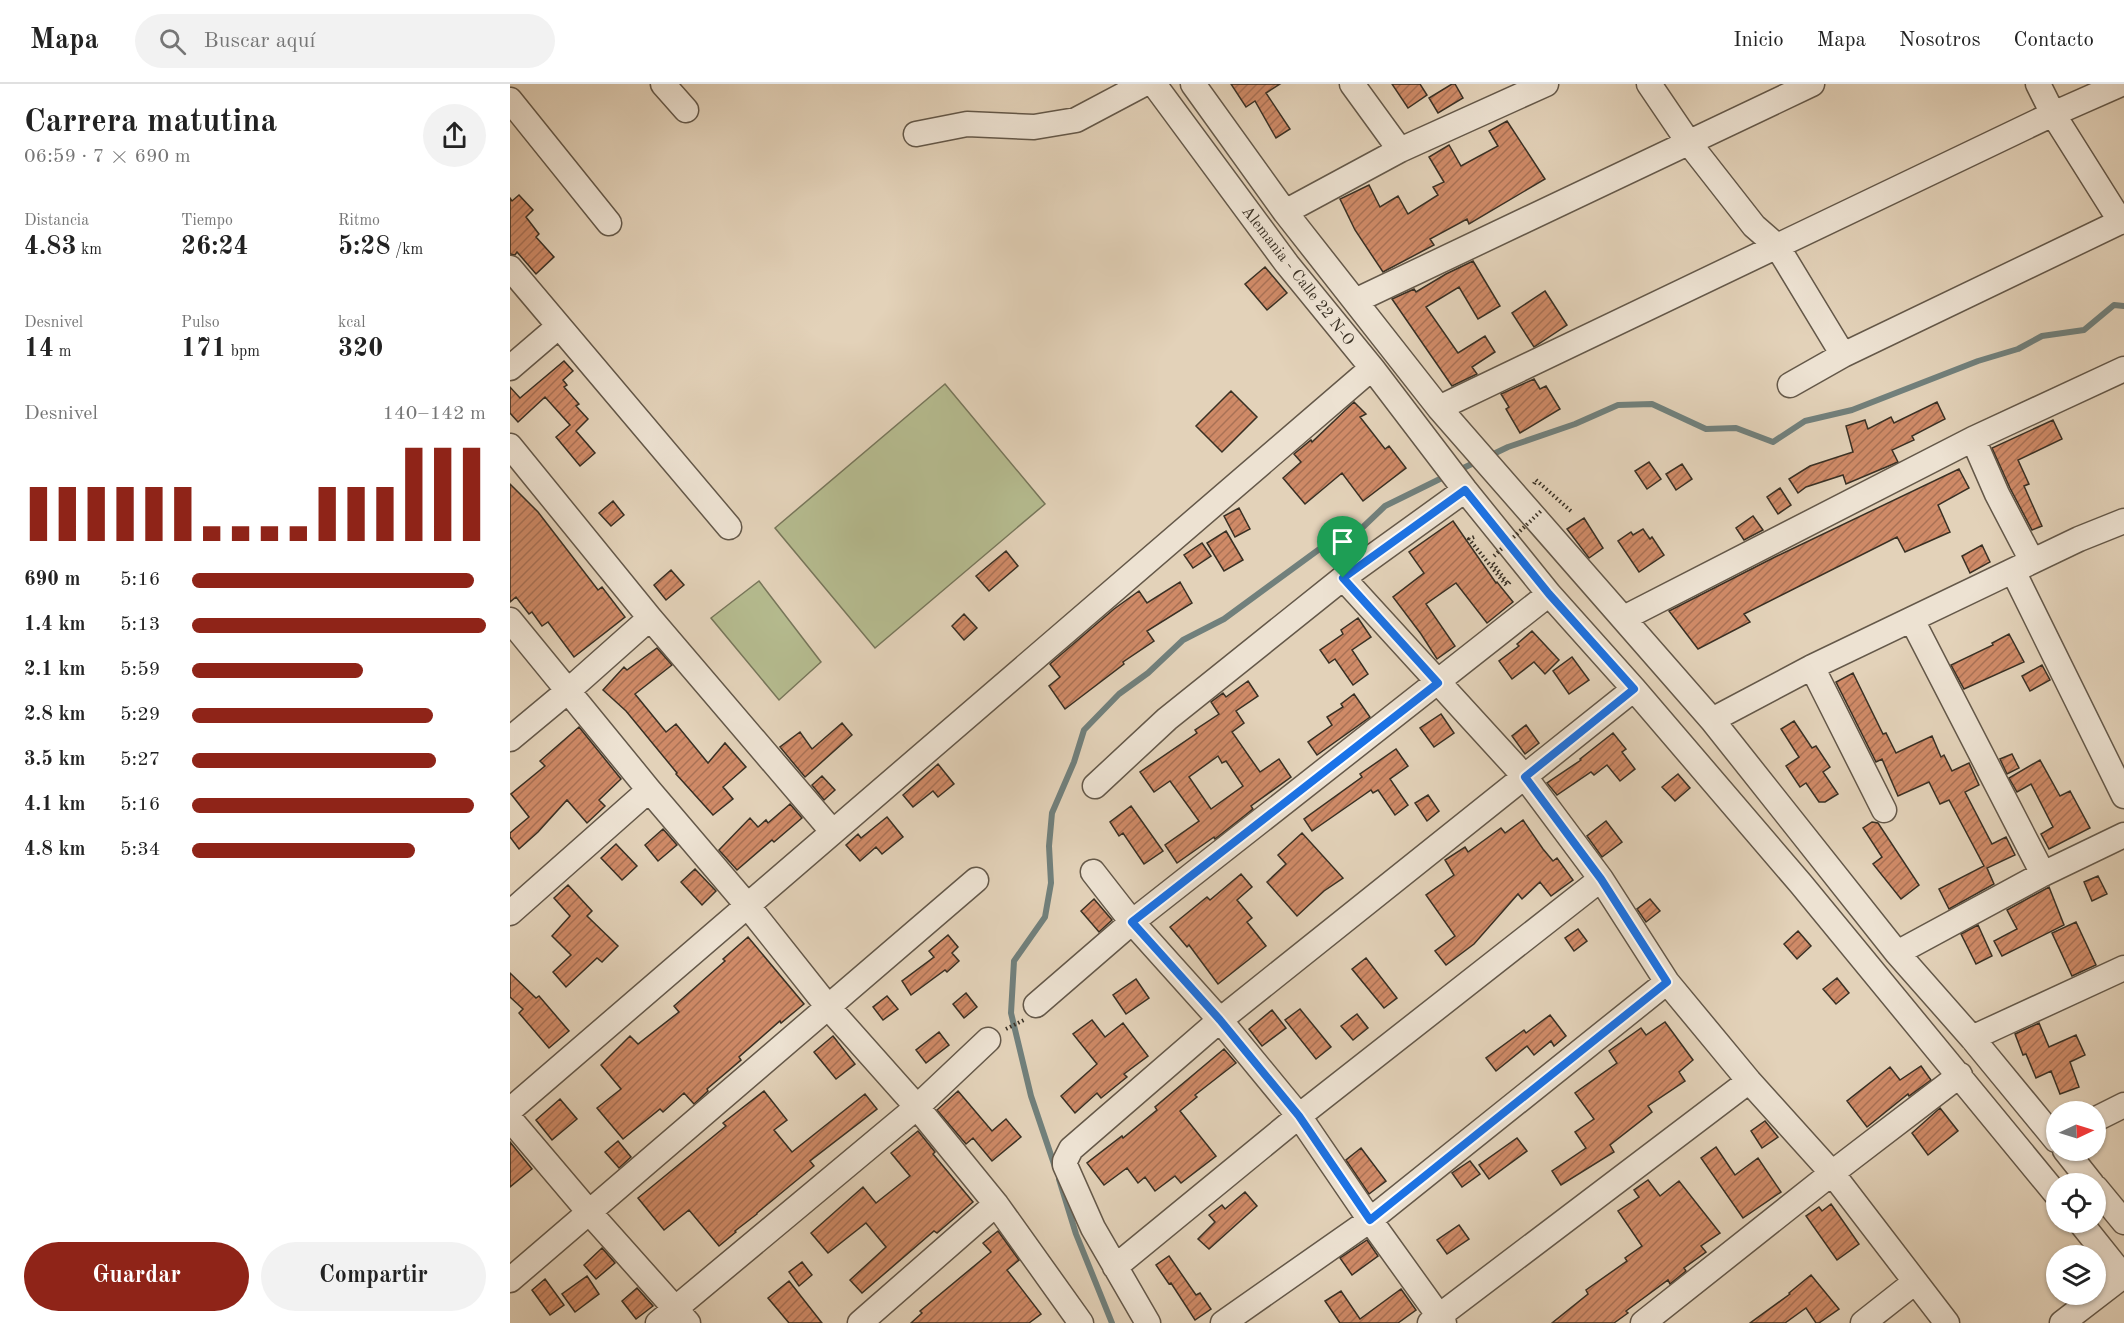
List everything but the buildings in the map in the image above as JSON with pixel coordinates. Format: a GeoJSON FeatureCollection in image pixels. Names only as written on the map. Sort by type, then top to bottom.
{"type":"FeatureCollection","features":[{"type":"Feature","properties":{"kind":"street"},"geometry":{"type":"LineString","coordinates":[[663,84],[686,110]]}},
{"type":"Feature","properties":{"kind":"street"},"geometry":{"type":"LineString","coordinates":[[916,134],[967,124],[1034,127],[1076,120],[1144,84]]}},
{"type":"Feature","properties":{"kind":"street","name":"Alemania - Calle 22 N-O"},"geometry":{"type":"LineString","coordinates":[[1154,84],[1287,264],[1372,368],[1462,488],[1549,594],[1634,689],[1801,884],[2046,1182]]}},
{"type":"Feature","properties":{"kind":"street","name":"Alemania - Calle 22 N-O"},"geometry":{"type":"LineString","coordinates":[[1193,84],[1285,212],[1439,408],[1712,720],[1897,953],[1972,1038],[2046,1128]]}},
{"type":"Feature","properties":{"kind":"street"},"geometry":{"type":"LineString","coordinates":[[1352,84],[1400,150]]}},
{"type":"Feature","properties":{"kind":"street"},"geometry":{"type":"LineString","coordinates":[[1285,212],[1503,93],[1546,84]]}},
{"type":"Feature","properties":{"kind":"street"},"geometry":{"type":"LineString","coordinates":[[1649,84],[1689,142],[1754,226],[1777,246],[1843,355]]}},
{"type":"Feature","properties":{"kind":"street"},"geometry":{"type":"LineString","coordinates":[[1355,301],[1812,84]]}},
{"type":"Feature","properties":{"kind":"street"},"geometry":{"type":"LineString","coordinates":[[1790,385],[1843,355],[2122,221],[2053,114],[2038,84]]}},
{"type":"Feature","properties":{"kind":"street"},"geometry":{"type":"LineString","coordinates":[[1439,408],[2053,114],[2121,84]]}},
{"type":"Feature","properties":{"kind":"street"},"geometry":{"type":"LineString","coordinates":[[510,100],[609,223]]}},
{"type":"Feature","properties":{"kind":"street"},"geometry":{"type":"LineString","coordinates":[[510,268],[729,527]]}},
{"type":"Feature","properties":{"kind":"street"},"geometry":{"type":"LineString","coordinates":[[510,368],[559,326]]}},
{"type":"Feature","properties":{"kind":"street"},"geometry":{"type":"LineString","coordinates":[[510,1110],[1372,368]]}},
{"type":"Feature","properties":{"kind":"street"},"geometry":{"type":"LineString","coordinates":[[1624,618],[1973,439],[2124,369]]}},
{"type":"Feature","properties":{"kind":"street"},"geometry":{"type":"LineString","coordinates":[[1973,439],[1997,494],[2023,566],[2124,796]]}},
{"type":"Feature","properties":{"kind":"street"},"geometry":{"type":"LineString","coordinates":[[510,446],[650,618],[832,831]]}},
{"type":"Feature","properties":{"kind":"street"},"geometry":{"type":"LineString","coordinates":[[1095,786],[1167,719],[1343,578],[1462,488]]}},
{"type":"Feature","properties":{"kind":"street"},"geometry":{"type":"LineString","coordinates":[[1712,720],[1812,667],[2079,539],[2122,529]]}},
{"type":"Feature","properties":{"kind":"street"},"geometry":{"type":"LineString","coordinates":[[1343,578],[1525,777],[1601,879],[1667,982],[1749,1081],[1832,1173],[1947,1323]]}},
{"type":"Feature","properties":{"kind":"street"},"geometry":{"type":"LineString","coordinates":[[1029,1013],[1132,922],[1549,594]]}},
{"type":"Feature","properties":{"kind":"street"},"geometry":{"type":"LineString","coordinates":[[510,739],[650,618]]}},
{"type":"Feature","properties":{"kind":"street"},"geometry":{"type":"LineString","coordinates":[[510,620],[649,790],[747,904],[828,1007],[917,1107],[996,1204],[1074,1320]]}},
{"type":"Feature","properties":{"kind":"street"},"geometry":{"type":"LineString","coordinates":[[1912,620],[2043,874]]}},
{"type":"Feature","properties":{"kind":"street"},"geometry":{"type":"LineString","coordinates":[[1812,667],[1884,810]]}},
{"type":"Feature","properties":{"kind":"street"},"geometry":{"type":"LineString","coordinates":[[1148,1323],[1093,1228],[1065,1165],[1067,1155],[1080,1141],[1220,1020],[1634,689]]}},
{"type":"Feature","properties":{"kind":"street"},"geometry":{"type":"LineString","coordinates":[[510,913],[649,790]]}},
{"type":"Feature","properties":{"kind":"street"},"geometry":{"type":"LineString","coordinates":[[1897,953],[2043,874],[2124,835]]}},
{"type":"Feature","properties":{"kind":"street"},"geometry":{"type":"LineString","coordinates":[[1093,872],[1132,922],[1220,1020],[1299,1116],[1438,1321],[1749,1081]]}},
{"type":"Feature","properties":{"kind":"street"},"geometry":{"type":"LineString","coordinates":[[1115,1267],[1299,1116],[1601,879]]}},
{"type":"Feature","properties":{"kind":"street"},"geometry":{"type":"LineString","coordinates":[[510,1280],[976,880]]}},
{"type":"Feature","properties":{"kind":"street"},"geometry":{"type":"LineString","coordinates":[[1972,1038],[2124,968]]}},
{"type":"Feature","properties":{"kind":"street"},"geometry":{"type":"LineString","coordinates":[[1223,1323],[1370,1220],[1667,982]]}},
{"type":"Feature","properties":{"kind":"street"},"geometry":{"type":"LineString","coordinates":[[510,1119],[589,1212],[674,1318],[917,1107],[993,1037]]}},
{"type":"Feature","properties":{"kind":"street"},"geometry":{"type":"LineString","coordinates":[[1643,1323],[1960,1075]]}},
{"type":"Feature","properties":{"kind":"street"},"geometry":{"type":"LineString","coordinates":[[2106,1114],[2124,1105]]}},
{"type":"Feature","properties":{"kind":"street"},"geometry":{"type":"LineString","coordinates":[[2074,1161],[2083,1173]]}},
{"type":"Feature","properties":{"kind":"street"},"geometry":{"type":"LineString","coordinates":[[2106,1198],[2121,1212]]}},
{"type":"Feature","properties":{"kind":"street"},"geometry":{"type":"LineString","coordinates":[[860,1323],[996,1204]]}},
{"type":"Feature","properties":{"kind":"street"},"geometry":{"type":"LineString","coordinates":[[2062,1323],[2124,1276],[2089,1233]]}},
{"type":"Feature","properties":{"kind":"street"},"geometry":{"type":"LineString","coordinates":[[1863,1323],[1915,1282]]}},
{"type":"Feature","properties":{"kind":"path"},"geometry":{"type":"LineString","coordinates":[[1506,585],[1469,539],[1474,536],[1508,584],[1512,580],[1494,556],[1542,510]]}},
{"type":"Feature","properties":{"kind":"path"},"geometry":{"type":"LineString","coordinates":[[993,1037],[1029,1013]]}},
{"type":"Feature","properties":{"kind":"green space"},"geometry":{"type":"Polygon","coordinates":[[[945,384],[1045,504],[875,648],[775,528],[945,384]]]}},
{"type":"Feature","properties":{"kind":"green space"},"geometry":{"type":"Polygon","coordinates":[[[759,581],[821,662],[779,700],[711,618],[759,581]]]}},
{"type":"Feature","properties":{"kind":"waterway"},"geometry":{"type":"LineString","coordinates":[[1487,457],[1618,405],[1652,404],[1706,429],[1736,428],[1773,442],[1805,421],[1852,410],[1978,361],[2018,349],[2042,336],[2084,330],[2114,305],[2124,306]]}},
{"type":"Feature","properties":{"kind":"waterway"},"geometry":{"type":"LineString","coordinates":[[1457,471],[1478,461]]}},
{"type":"Feature","properties":{"kind":"waterway"},"geometry":{"type":"LineString","coordinates":[[1055,1167],[1031,1096],[1011,1013],[1014,961],[1045,917],[1051,883],[1049,846],[1052,813],[1074,762],[1084,730],[1119,694],[1148,673],[1183,640],[1224,619],[1325,545],[1363,527],[1385,506],[1448,475]]}},
{"type":"Feature","properties":{"kind":"waterway"},"geometry":{"type":"LineString","coordinates":[[1059,1179],[1076,1234],[1112,1323]]}},
{"type":"Feature","properties":{"kind":"route"},"geometry":{"type":"LineString","coordinates":[[1465,490],[1549,594],[1634,689],[1525,777],[1601,879],[1667,982],[1370,1220],[1299,1116],[1220,1020],[1132,922],[1438,683],[1343,578],[1465,490]]}}]}
